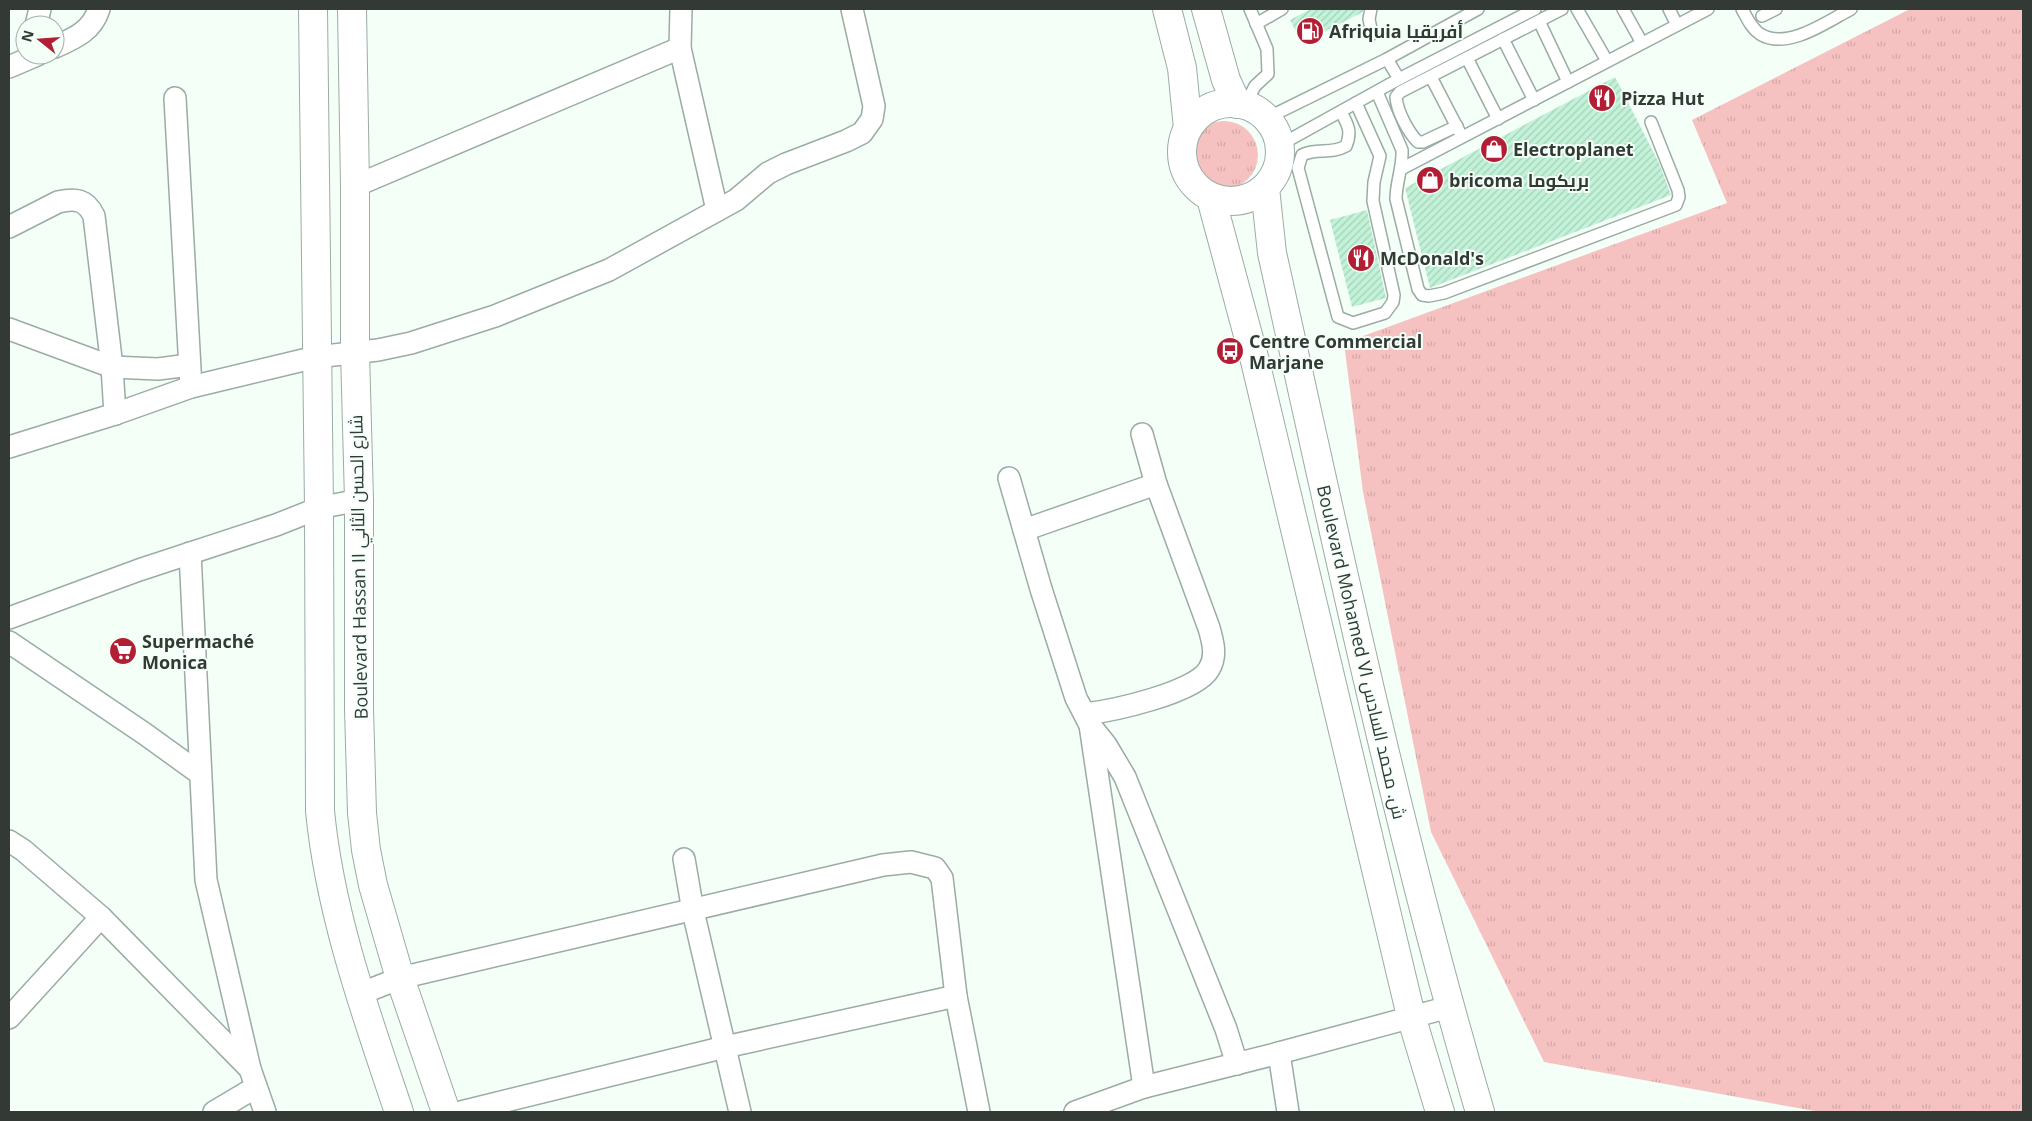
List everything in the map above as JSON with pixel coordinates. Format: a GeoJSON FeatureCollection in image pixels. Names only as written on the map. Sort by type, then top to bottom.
{"type":"FeatureCollection","features":[{"type":"Feature","properties":{"kind":"main road"},"geometry":{"type":"LineString","coordinates":[[313,9],[319,508],[320,811],[323,845],[332,888],[360,994],[399,1112]]}},
{"type":"Feature","properties":{"kind":"main road","name":"Boulevard Hassan II شارع الحسن الثاني"},"geometry":{"type":"LineString","coordinates":[[352,9],[355,352],[359,500],[359,699],[362,813],[366,850],[373,885],[400,978],[446,1112]]}},
{"type":"Feature","properties":{"kind":"main road"},"geometry":{"type":"LineString","coordinates":[[1167,9],[1182,68],[1188,128]]}},
{"type":"Feature","properties":{"kind":"main road"},"geometry":{"type":"LineString","coordinates":[[1206,9],[1226,80],[1249,109],[1275,130],[1280,145],[1278,168],[1266,188],[1249,199],[1230,202],[1211,198],[1197,189],[1187,176],[1182,160],[1182,143],[1188,128],[1198,115],[1212,106],[1228,103],[1249,109]]}},
{"type":"Feature","properties":{"kind":"main road","name":"Boulevard Mohamed VI ش. محمد السادس"},"geometry":{"type":"LineString","coordinates":[[1266,188],[1272,254],[1391,781],[1449,1006],[1480,1112]]}},
{"type":"Feature","properties":{"kind":"main road","name":"Boulevard Mohamed VI ش. محمد السادس"},"geometry":{"type":"LineString","coordinates":[[1211,198],[1254,361],[1411,1016],[1440,1112]]}},
{"type":"Feature","properties":{"kind":"main road"},"geometry":{"type":"LineString","coordinates":[[1254,361],[1294,350]]}},
{"type":"Feature","properties":{"kind":"street"},"geometry":{"type":"LineString","coordinates":[[681,9],[680,48],[717,210]]}},
{"type":"Feature","properties":{"kind":"street"},"geometry":{"type":"LineString","coordinates":[[9,447],[115,414],[191,387],[316,358],[378,350],[411,343],[495,316],[609,270],[736,200],[768,173],[862,133],[872,119],[874,106],[852,9]]}},
{"type":"Feature","properties":{"kind":"street"},"geometry":{"type":"LineString","coordinates":[[65,42],[80,35],[90,27],[92,12]]}},
{"type":"Feature","properties":{"kind":"street"},"geometry":{"type":"LineString","coordinates":[[355,186],[680,48]]}},
{"type":"Feature","properties":{"kind":"street"},"geometry":{"type":"LineString","coordinates":[[175,98],[191,387]]}},
{"type":"Feature","properties":{"kind":"street"},"geometry":{"type":"LineString","coordinates":[[9,226],[58,202],[67,200],[81,201],[90,208],[94,216],[112,367],[115,414]]}},
{"type":"Feature","properties":{"kind":"street"},"geometry":{"type":"LineString","coordinates":[[9,329],[112,367],[158,369],[190,364]]}},
{"type":"Feature","properties":{"kind":"street"},"geometry":{"type":"LineString","coordinates":[[1087,719],[1190,685],[1209,670],[1214,656],[1213,642],[1156,484],[1142,434]]}},
{"type":"Feature","properties":{"kind":"street"},"geometry":{"type":"LineString","coordinates":[[1009,478],[1076,698],[1087,719],[1106,745],[1125,777],[1226,1029],[1237,1064]]}},
{"type":"Feature","properties":{"kind":"street"},"geometry":{"type":"LineString","coordinates":[[1024,530],[1156,484]]}},
{"type":"Feature","properties":{"kind":"street"},"geometry":{"type":"LineString","coordinates":[[9,618],[139,570],[282,523],[319,508],[359,500]]}},
{"type":"Feature","properties":{"kind":"street"},"geometry":{"type":"LineString","coordinates":[[190,553],[199,773],[206,880],[253,1078],[265,1112]]}},
{"type":"Feature","properties":{"kind":"street"},"geometry":{"type":"LineString","coordinates":[[9,642],[146,734],[199,773]]}},
{"type":"Feature","properties":{"kind":"street"},"geometry":{"type":"LineString","coordinates":[[1087,719],[1144,1087]]}},
{"type":"Feature","properties":{"kind":"street"},"geometry":{"type":"LineString","coordinates":[[9,841],[23,850],[101,917],[253,1078]]}},
{"type":"Feature","properties":{"kind":"street"},"geometry":{"type":"LineString","coordinates":[[684,859],[693,911],[740,1112]]}},
{"type":"Feature","properties":{"kind":"street"},"geometry":{"type":"LineString","coordinates":[[360,994],[400,978],[896,863],[911,862],[935,868],[942,878],[956,996],[979,1112]]}},
{"type":"Feature","properties":{"kind":"street"},"geometry":{"type":"LineString","coordinates":[[9,1018],[101,917]]}},
{"type":"Feature","properties":{"kind":"street"},"geometry":{"type":"LineString","coordinates":[[461,1112],[725,1048],[956,996]]}},
{"type":"Feature","properties":{"kind":"street"},"geometry":{"type":"LineString","coordinates":[[1075,1112],[1114,1105],[1144,1087],[1279,1053],[1449,1006]]}},
{"type":"Feature","properties":{"kind":"street"},"geometry":{"type":"LineString","coordinates":[[1279,1053],[1288,1112]]}},
{"type":"Feature","properties":{"kind":"street"},"geometry":{"type":"LineString","coordinates":[[214,1112],[253,1078]]}},
{"type":"Feature","properties":{"kind":"lane"},"geometry":{"type":"LineString","coordinates":[[1249,109],[1255,86],[1268,74],[1267,49],[1250,9]]}},
{"type":"Feature","properties":{"kind":"lane"},"geometry":{"type":"LineString","coordinates":[[1256,24],[1282,9]]}},
{"type":"Feature","properties":{"kind":"lane"},"geometry":{"type":"LineString","coordinates":[[1371,9],[1369,19],[1372,34]]}},
{"type":"Feature","properties":{"kind":"lane"},"geometry":{"type":"LineString","coordinates":[[1249,109],[1387,59],[1478,9]]}},
{"type":"Feature","properties":{"kind":"lane"},"geometry":{"type":"LineString","coordinates":[[1280,145],[1399,79],[1535,9]]}},
{"type":"Feature","properties":{"kind":"lane"},"geometry":{"type":"LineString","coordinates":[[1457,126],[1423,142],[1418,142],[1413,137],[1396,104],[1396,97],[1400,92],[1562,9]]}},
{"type":"Feature","properties":{"kind":"lane"},"geometry":{"type":"LineString","coordinates":[[1577,9],[1607,61]]}},
{"type":"Feature","properties":{"kind":"lane"},"geometry":{"type":"LineString","coordinates":[[1623,9],[1642,43]]}},
{"type":"Feature","properties":{"kind":"lane"},"geometry":{"type":"LineString","coordinates":[[1669,9],[1677,25]]}},
{"type":"Feature","properties":{"kind":"lane"},"geometry":{"type":"LineString","coordinates":[[1401,169],[1708,9]]}},
{"type":"Feature","properties":{"kind":"lane"},"geometry":{"type":"LineString","coordinates":[[1742,9],[1751,25],[1759,33],[1779,39],[1807,32],[1851,9]]}},
{"type":"Feature","properties":{"kind":"lane"},"geometry":{"type":"LineString","coordinates":[[1762,16],[1776,9]]}},
{"type":"Feature","properties":{"kind":"lane"},"geometry":{"type":"LineString","coordinates":[[1538,21],[1568,82]]}},
{"type":"Feature","properties":{"kind":"lane"},"geometry":{"type":"LineString","coordinates":[[1503,39],[1534,100]]}},
{"type":"Feature","properties":{"kind":"lane"},"geometry":{"type":"LineString","coordinates":[[1467,58],[1498,119]]}},
{"type":"Feature","properties":{"kind":"lane"},"geometry":{"type":"LineString","coordinates":[[1387,59],[1399,79]]}},
{"type":"Feature","properties":{"kind":"lane"},"geometry":{"type":"LineString","coordinates":[[1431,77],[1463,137]]}},
{"type":"Feature","properties":{"kind":"lane"},"geometry":{"type":"LineString","coordinates":[[1377,92],[1400,140],[1403,159],[1396,189],[1396,199],[1418,289],[1422,295],[1429,296],[1444,293],[1676,205],[1679,197],[1678,190],[1651,122]]}},
{"type":"Feature","properties":{"kind":"lane"},"geometry":{"type":"LineString","coordinates":[[1341,112],[1349,126],[1350,136],[1346,146],[1336,152],[1311,150],[1302,155],[1298,168],[1338,317],[1353,323],[1385,313],[1393,302],[1394,295],[1373,201],[1374,182],[1380,156],[1356,103]]}},
{"type":"Feature","properties":{"kind":"green space"},"geometry":{"type":"Polygon","coordinates":[[[1910,9],[2023,9],[2023,1112],[1820,1112],[1544,1062],[1431,832],[1363,492],[1344,343],[1727,203],[1692,120],[1910,9]]]}},
{"type":"Feature","properties":{"kind":"green space"},"geometry":{"type":"Polygon","coordinates":[[[1224,121],[1237,124],[1248,131],[1255,142],[1258,155],[1255,168],[1248,179],[1237,186],[1224,189],[1211,186],[1200,179],[1193,168],[1190,155],[1193,142],[1200,131],[1211,124],[1224,121]]]}},
{"type":"Feature","properties":{"kind":"building","name":"Afriquia أفريقيا"},"geometry":{"type":"Polygon","coordinates":[[[1311,9],[1363,9],[1363,12],[1302,43],[1290,20],[1311,9]]]}},
{"type":"Feature","properties":{"kind":"building"},"geometry":{"type":"Polygon","coordinates":[[[1615,77],[1659,163],[1671,195],[1430,288],[1405,188],[1615,77]]]}},
{"type":"Feature","properties":{"kind":"building","name":"McDonald's"},"geometry":{"type":"Polygon","coordinates":[[[1367,210],[1386,298],[1352,307],[1330,220],[1367,210]]]}},
{"type":"Feature","properties":{"kind":"place","name":"Afriquia أفريقيا"},"geometry":{"type":"Point","coordinates":[1310,31]}},
{"type":"Feature","properties":{"kind":"place","name":"Pizza Hut"},"geometry":{"type":"Point","coordinates":[1602,98]}},
{"type":"Feature","properties":{"kind":"place","name":"Electroplanet"},"geometry":{"type":"Point","coordinates":[1494,149]}},
{"type":"Feature","properties":{"kind":"place","name":"bricoma بريكوما"},"geometry":{"type":"Point","coordinates":[1430,180]}},
{"type":"Feature","properties":{"kind":"place","name":"McDonald's"},"geometry":{"type":"Point","coordinates":[1361,258]}},
{"type":"Feature","properties":{"kind":"place","name":"Centre Commercial Marjane"},"geometry":{"type":"Point","coordinates":[1230,351]}},
{"type":"Feature","properties":{"kind":"place","name":"Supermaché Monica"},"geometry":{"type":"Point","coordinates":[123,651]}}]}
